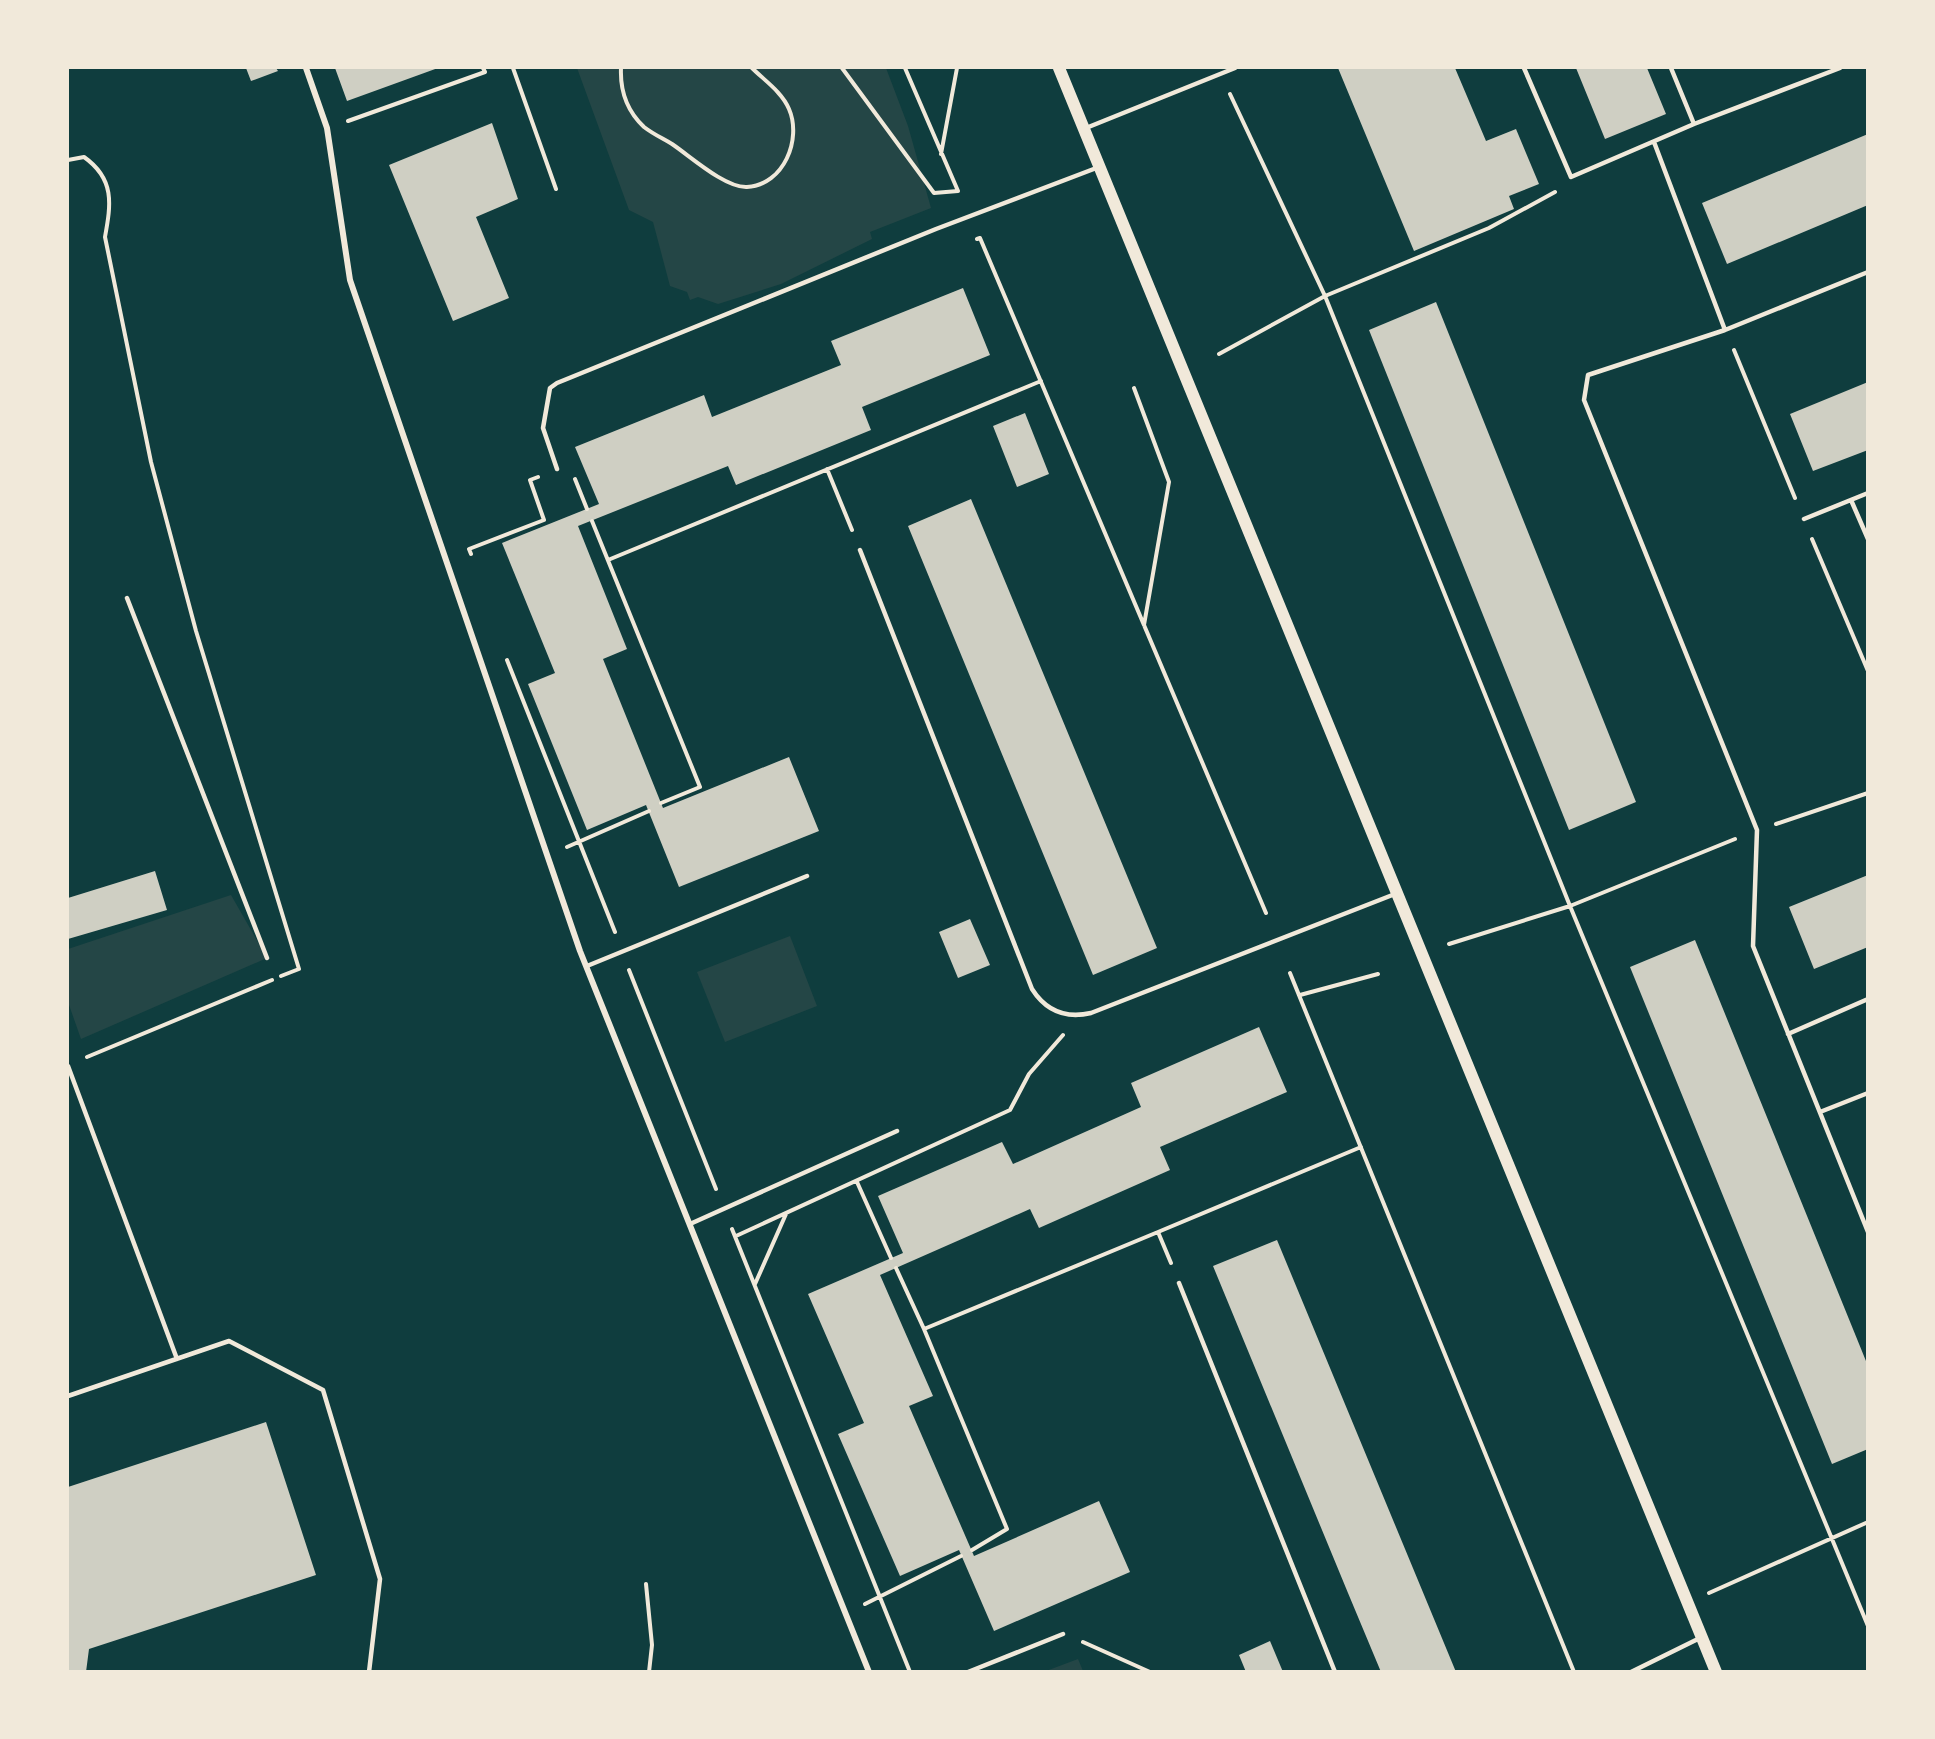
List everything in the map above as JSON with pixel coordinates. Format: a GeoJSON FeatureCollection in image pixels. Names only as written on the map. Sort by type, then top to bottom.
{"type":"FeatureCollection","features":[{"type":"Feature","properties":{"kind":"main road"},"geometry":{"type":"LineString","coordinates":[[1059,68],[1716,1671]]}},
{"type":"Feature","properties":{"kind":"street"},"geometry":{"type":"LineString","coordinates":[[306,68],[327,128],[350,280],[547,857],[587,966],[869,1671]]}},
{"type":"Feature","properties":{"kind":"lane"},"geometry":{"type":"LineString","coordinates":[[1084,129],[1235,68]]}},
{"type":"Feature","properties":{"kind":"lane"},"geometry":{"type":"LineString","coordinates":[[1524,68],[1571,177],[1694,124],[1840,68]]}},
{"type":"Feature","properties":{"kind":"lane"},"geometry":{"type":"LineString","coordinates":[[1671,68],[1694,124]]}},
{"type":"Feature","properties":{"kind":"lane"},"geometry":{"type":"LineString","coordinates":[[1654,142],[1725,330]]}},
{"type":"Feature","properties":{"kind":"lane"},"geometry":{"type":"LineString","coordinates":[[557,469],[543,428],[550,388],[557,382],[936,229],[1100,167]]}},
{"type":"Feature","properties":{"kind":"lane"},"geometry":{"type":"LineString","coordinates":[[1868,272],[1725,330],[1588,375],[1584,400],[1757,830],[1753,946],[1868,1232]]}},
{"type":"Feature","properties":{"kind":"lane"},"geometry":{"type":"LineString","coordinates":[[1804,519],[1868,493]]}},
{"type":"Feature","properties":{"kind":"lane"},"geometry":{"type":"LineString","coordinates":[[1851,500],[1868,539]]}},
{"type":"Feature","properties":{"kind":"lane"},"geometry":{"type":"LineString","coordinates":[[860,550],[1032,989],[1046,1007],[1067,1016],[1079,1016],[1398,893]]}},
{"type":"Feature","properties":{"kind":"lane"},"geometry":{"type":"LineString","coordinates":[[127,598],[267,958]]}},
{"type":"Feature","properties":{"kind":"lane"},"geometry":{"type":"LineString","coordinates":[[587,966],[807,876]]}},
{"type":"Feature","properties":{"kind":"lane"},"geometry":{"type":"LineString","coordinates":[[1788,1034],[1868,999]]}},
{"type":"Feature","properties":{"kind":"lane"},"geometry":{"type":"LineString","coordinates":[[68,1066],[177,1359]]}},
{"type":"Feature","properties":{"kind":"lane"},"geometry":{"type":"LineString","coordinates":[[1820,1112],[1868,1093]]}},
{"type":"Feature","properties":{"kind":"lane"},"geometry":{"type":"LineString","coordinates":[[690,1224],[897,1131]]}},
{"type":"Feature","properties":{"kind":"lane"},"geometry":{"type":"LineString","coordinates":[[1179,1283],[1335,1671]]}},
{"type":"Feature","properties":{"kind":"lane"},"geometry":{"type":"LineString","coordinates":[[68,1396],[229,1341],[323,1390],[380,1580],[369,1671]]}},
{"type":"Feature","properties":{"kind":"lane"},"geometry":{"type":"LineString","coordinates":[[968,1671],[1063,1634]]}},
{"type":"Feature","properties":{"kind":"lane"},"geometry":{"type":"LineString","coordinates":[[1631,1671],[1702,1637]]}},
{"type":"Feature","properties":{"kind":"path"},"geometry":{"type":"LineString","coordinates":[[327,128],[484,72],[483,68]]}},
{"type":"Feature","properties":{"kind":"path"},"geometry":{"type":"LineString","coordinates":[[513,68],[556,189]]}},
{"type":"Feature","properties":{"kind":"path"},"geometry":{"type":"LineString","coordinates":[[621,68],[621,85],[626,103],[633,117],[644,128],[720,177],[747,187],[776,176],[788,156],[793,127],[783,98],[752,68]]}},
{"type":"Feature","properties":{"kind":"path"},"geometry":{"type":"LineString","coordinates":[[842,68],[934,193],[958,191],[905,68]]}},
{"type":"Feature","properties":{"kind":"path"},"geometry":{"type":"LineString","coordinates":[[941,154],[957,68]]}},
{"type":"Feature","properties":{"kind":"path"},"geometry":{"type":"LineString","coordinates":[[1229,91],[1325,296],[1570,906],[1868,1626]]}},
{"type":"Feature","properties":{"kind":"path"},"geometry":{"type":"LineString","coordinates":[[68,160],[84,157],[96,166],[107,184],[111,207],[105,237],[152,462],[196,631],[299,969],[79,1060]]}},
{"type":"Feature","properties":{"kind":"path"},"geometry":{"type":"LineString","coordinates":[[1218,354],[1325,296],[1490,228],[1549,197],[1571,177]]}},
{"type":"Feature","properties":{"kind":"path"},"geometry":{"type":"LineString","coordinates":[[969,242],[980,238],[1266,913]]}},
{"type":"Feature","properties":{"kind":"path"},"geometry":{"type":"LineString","coordinates":[[608,560],[1041,381]]}},
{"type":"Feature","properties":{"kind":"path"},"geometry":{"type":"LineString","coordinates":[[1134,388],[1169,482],[1144,626]]}},
{"type":"Feature","properties":{"kind":"path"},"geometry":{"type":"LineString","coordinates":[[827,469],[860,550]]}},
{"type":"Feature","properties":{"kind":"path"},"geometry":{"type":"LineString","coordinates":[[473,561],[469,549],[544,520],[530,480]]}},
{"type":"Feature","properties":{"kind":"path"},"geometry":{"type":"LineString","coordinates":[[592,521],[700,787],[661,803]]}},
{"type":"Feature","properties":{"kind":"path"},"geometry":{"type":"LineString","coordinates":[[504,651],[724,1209],[910,1671]]}},
{"type":"Feature","properties":{"kind":"path"},"geometry":{"type":"LineString","coordinates":[[1449,944],[1570,906],[1757,830],[1868,793]]}},
{"type":"Feature","properties":{"kind":"path"},"geometry":{"type":"LineString","coordinates":[[547,857],[649,811]]}},
{"type":"Feature","properties":{"kind":"path"},"geometry":{"type":"LineString","coordinates":[[1290,973],[1574,1671]]}},
{"type":"Feature","properties":{"kind":"path"},"geometry":{"type":"LineString","coordinates":[[1300,995],[1378,974]]}},
{"type":"Feature","properties":{"kind":"path"},"geometry":{"type":"LineString","coordinates":[[735,1236],[1010,1110],[1029,1074],[1079,1016]]}},
{"type":"Feature","properties":{"kind":"path"},"geometry":{"type":"LineString","coordinates":[[924,1329],[1361,1147]]}},
{"type":"Feature","properties":{"kind":"path"},"geometry":{"type":"LineString","coordinates":[[857,1182],[891,1258]]}},
{"type":"Feature","properties":{"kind":"path"},"geometry":{"type":"LineString","coordinates":[[755,1284],[786,1214]]}},
{"type":"Feature","properties":{"kind":"path"},"geometry":{"type":"LineString","coordinates":[[1158,1232],[1179,1283]]}},
{"type":"Feature","properties":{"kind":"path"},"geometry":{"type":"LineString","coordinates":[[896,1268],[924,1329],[1007,1529],[972,1550]]}},
{"type":"Feature","properties":{"kind":"path"},"geometry":{"type":"LineString","coordinates":[[1689,1602],[1868,1522]]}},
{"type":"Feature","properties":{"kind":"path"},"geometry":{"type":"LineString","coordinates":[[845,1612],[961,1556]]}},
{"type":"Feature","properties":{"kind":"path"},"geometry":{"type":"LineString","coordinates":[[646,1584],[652,1645],[649,1671]]}},
{"type":"Feature","properties":{"kind":"path"},"geometry":{"type":"LineString","coordinates":[[1063,1634],[1150,1671]]}},
{"type":"Feature","properties":{"kind":"shaded area"},"geometry":{"type":"Polygon","coordinates":[[[577,68],[886,68],[908,126],[931,208],[870,232],[872,239],[781,284],[718,304],[698,297],[690,300],[687,292],[670,286],[653,222],[629,210],[577,68]]]}},
{"type":"Feature","properties":{"kind":"shaded area"},"geometry":{"type":"Polygon","coordinates":[[[231,895],[267,958],[81,1039],[68,1002],[68,949],[231,895]]]}},
{"type":"Feature","properties":{"kind":"shaded area"},"geometry":{"type":"Polygon","coordinates":[[[790,936],[817,1006],[725,1042],[697,972],[790,936]]]}},
{"type":"Feature","properties":{"kind":"shaded area"},"geometry":{"type":"Polygon","coordinates":[[[1078,1659],[1083,1671],[1046,1671],[1078,1659]]]}},
{"type":"Feature","properties":{"kind":"building"},"geometry":{"type":"Polygon","coordinates":[[[246,68],[276,68],[278,71],[251,81],[246,68]]]}},
{"type":"Feature","properties":{"kind":"building"},"geometry":{"type":"Polygon","coordinates":[[[335,68],[438,68],[347,101],[335,68]]]}},
{"type":"Feature","properties":{"kind":"building"},"geometry":{"type":"Polygon","coordinates":[[[1338,68],[1455,68],[1486,141],[1516,129],[1539,184],[1509,196],[1514,209],[1414,251],[1338,68]]]}},
{"type":"Feature","properties":{"kind":"building"},"geometry":{"type":"Polygon","coordinates":[[[1576,68],[1647,68],[1666,114],[1605,139],[1576,68]]]}},
{"type":"Feature","properties":{"kind":"building"},"geometry":{"type":"Polygon","coordinates":[[[492,123],[518,199],[476,217],[509,298],[453,321],[389,165],[492,123]]]}},
{"type":"Feature","properties":{"kind":"building"},"geometry":{"type":"Polygon","coordinates":[[[1868,134],[1868,205],[1727,264],[1702,203],[1868,134]]]}},
{"type":"Feature","properties":{"kind":"building"},"geometry":{"type":"Polygon","coordinates":[[[963,288],[990,355],[862,407],[871,430],[736,485],[728,466],[578,526],[627,649],[603,659],[663,808],[789,757],[819,831],[679,887],[646,805],[587,830],[528,684],[555,673],[502,543],[599,504],[575,447],[704,395],[712,417],[841,365],[831,341],[963,288]]]}},
{"type":"Feature","properties":{"kind":"building"},"geometry":{"type":"Polygon","coordinates":[[[1436,302],[1636,802],[1569,830],[1369,330],[1436,302]]]}},
{"type":"Feature","properties":{"kind":"building"},"geometry":{"type":"Polygon","coordinates":[[[1868,382],[1868,450],[1813,471],[1790,414],[1868,382]]]}},
{"type":"Feature","properties":{"kind":"building"},"geometry":{"type":"Polygon","coordinates":[[[1025,413],[1049,474],[1017,487],[993,426],[1025,413]]]}},
{"type":"Feature","properties":{"kind":"building"},"geometry":{"type":"Polygon","coordinates":[[[971,499],[1157,948],[1093,975],[908,526],[971,499]]]}},
{"type":"Feature","properties":{"kind":"building"},"geometry":{"type":"Polygon","coordinates":[[[155,871],[167,910],[68,939],[68,898],[155,871]]]}},
{"type":"Feature","properties":{"kind":"building"},"geometry":{"type":"Polygon","coordinates":[[[1868,875],[1868,947],[1814,969],[1789,907],[1868,875]]]}},
{"type":"Feature","properties":{"kind":"building"},"geometry":{"type":"Polygon","coordinates":[[[970,919],[990,965],[958,978],[939,932],[970,919]]]}},
{"type":"Feature","properties":{"kind":"building"},"geometry":{"type":"Polygon","coordinates":[[[1695,940],[1868,1366],[1868,1449],[1832,1464],[1630,967],[1695,940]]]}},
{"type":"Feature","properties":{"kind":"building"},"geometry":{"type":"Polygon","coordinates":[[[1259,1027],[1287,1092],[1160,1147],[1170,1170],[1039,1228],[1030,1209],[880,1275],[933,1396],[909,1406],[974,1556],[1099,1501],[1130,1572],[994,1631],[959,1550],[900,1576],[838,1434],[864,1423],[808,1294],[903,1253],[878,1196],[1002,1142],[1013,1164],[1141,1107],[1131,1083],[1259,1027]]]}},
{"type":"Feature","properties":{"kind":"building"},"geometry":{"type":"Polygon","coordinates":[[[1277,1240],[1456,1672],[1381,1672],[1348,1593],[1213,1266],[1277,1240]]]}},
{"type":"Feature","properties":{"kind":"building"},"geometry":{"type":"Polygon","coordinates":[[[266,1422],[316,1575],[89,1649],[86,1672],[68,1672],[68,1487],[266,1422]]]}},
{"type":"Feature","properties":{"kind":"building"},"geometry":{"type":"Polygon","coordinates":[[[1270,1641],[1283,1672],[1246,1672],[1239,1655],[1270,1641]]]}}]}
